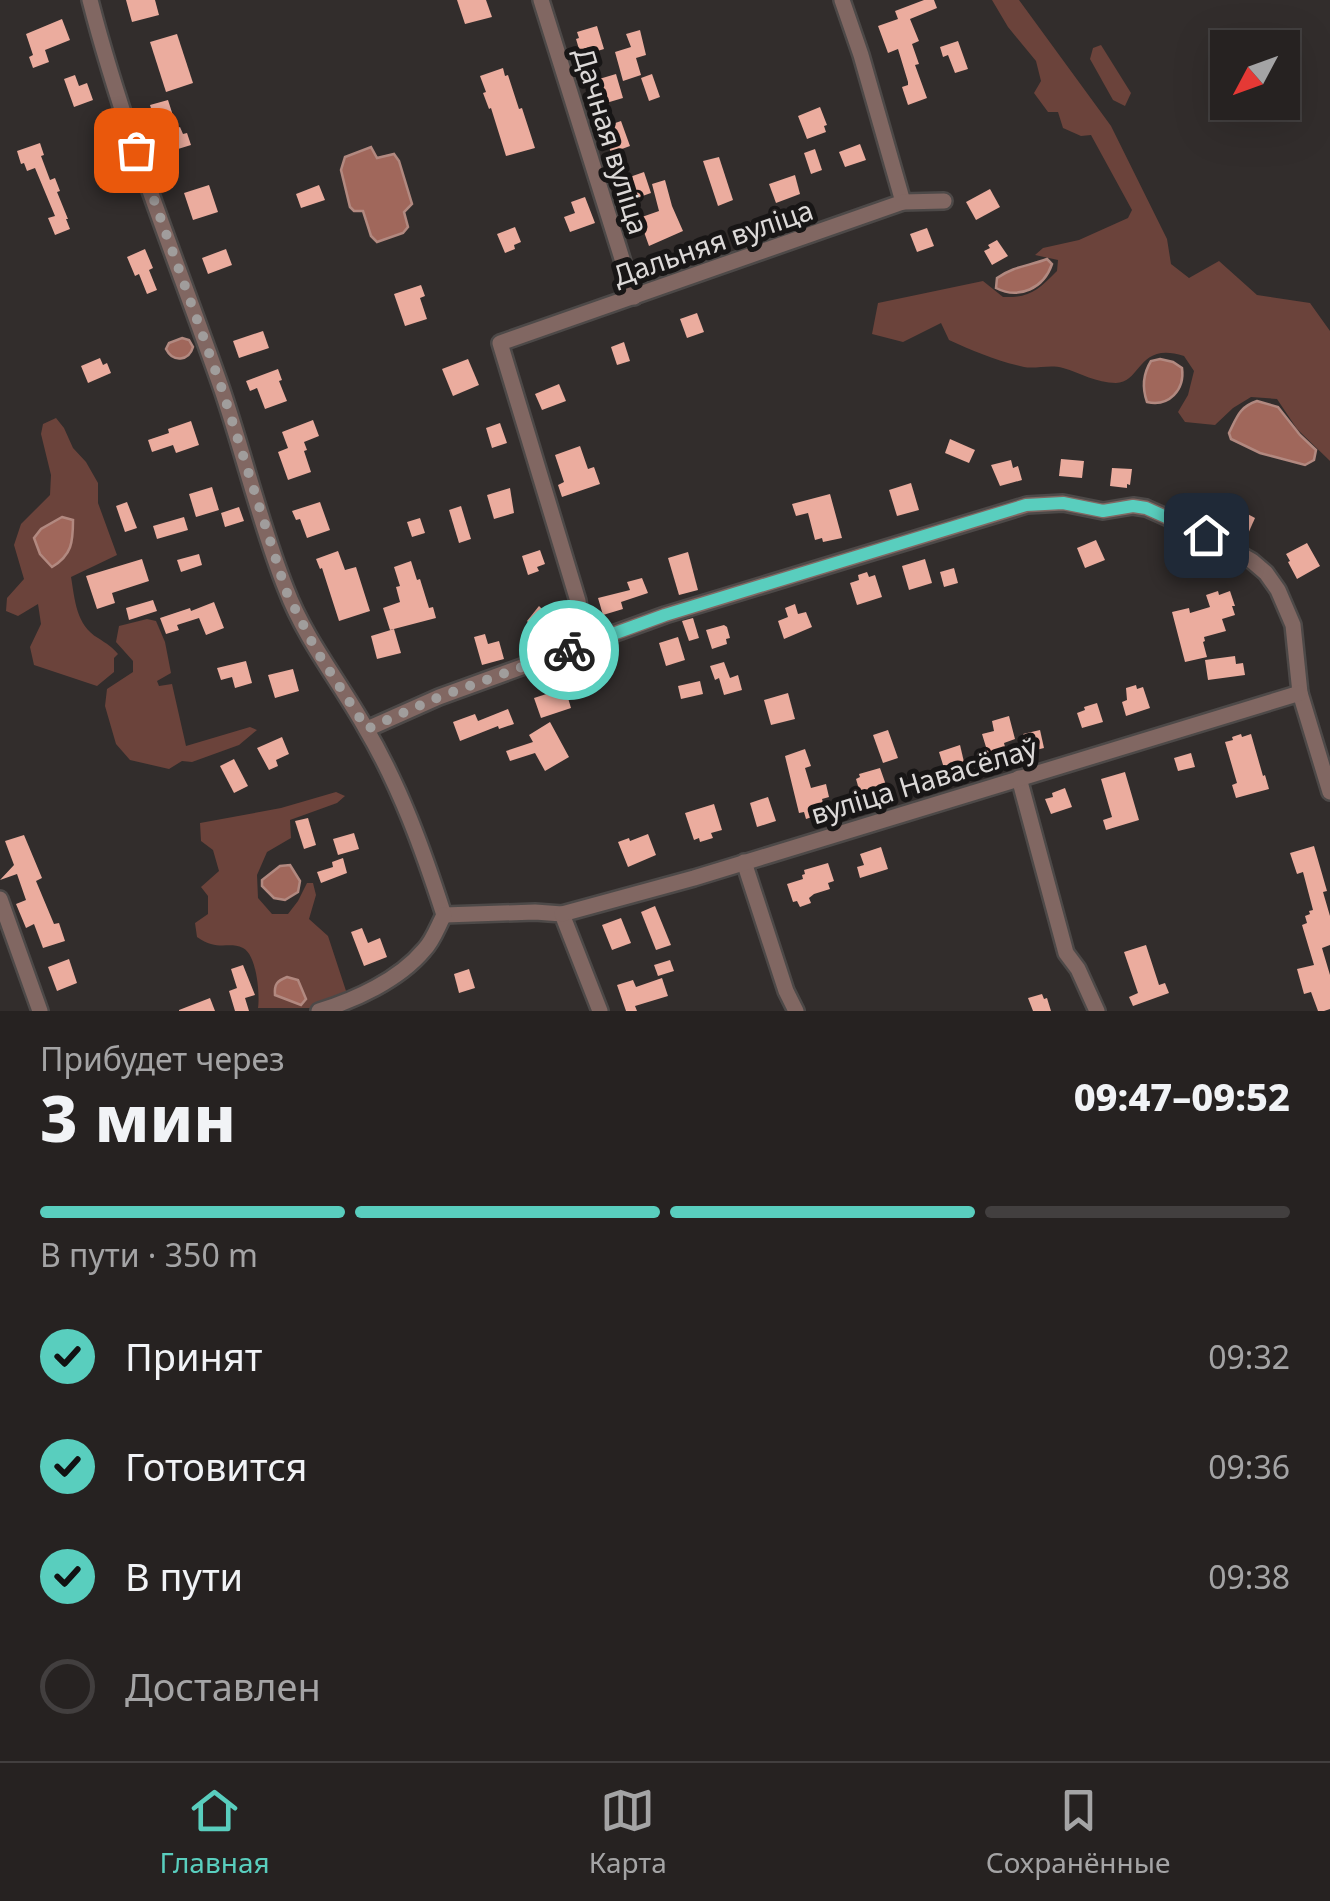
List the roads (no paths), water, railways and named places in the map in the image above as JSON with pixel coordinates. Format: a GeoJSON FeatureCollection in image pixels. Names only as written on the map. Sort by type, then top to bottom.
{"type":"FeatureCollection","features":[{"type":"Feature","properties":{"kind":"street"},"geometry":{"type":"LineString","coordinates":[[90,0],[158,215],[222,389],[286,591],[316,650],[367,729],[414,823],[444,915],[425,950],[394,977],[319,1011]]}},
{"type":"Feature","properties":{"kind":"street","name":"Дачная вуліца"},"geometry":{"type":"LineString","coordinates":[[541,0],[634,297]]}},
{"type":"Feature","properties":{"kind":"street"},"geometry":{"type":"LineString","coordinates":[[842,0],[903,202]]}},
{"type":"Feature","properties":{"kind":"street","name":"Дальняя вуліца"},"geometry":{"type":"LineString","coordinates":[[585,644],[578,600],[500,342],[903,202],[944,201]]}},
{"type":"Feature","properties":{"kind":"street"},"geometry":{"type":"LineString","coordinates":[[367,729],[439,697],[665,615],[1026,505],[1063,503],[1103,511],[1133,506],[1159,512],[1252,560],[1278,590],[1294,626],[1300,694],[1330,792]]}},
{"type":"Feature","properties":{"kind":"street","name":"вуліца Навасёлаў"},"geometry":{"type":"LineString","coordinates":[[444,915],[562,914],[1300,694]]}},
{"type":"Feature","properties":{"kind":"street"},"geometry":{"type":"LineString","coordinates":[[1019,778],[1066,953],[1078,969],[1097,1011]]}},
{"type":"Feature","properties":{"kind":"street"},"geometry":{"type":"LineString","coordinates":[[744,862],[796,1011]]}},
{"type":"Feature","properties":{"kind":"street"},"geometry":{"type":"LineString","coordinates":[[0,899],[40,1011]]}},
{"type":"Feature","properties":{"kind":"street"},"geometry":{"type":"LineString","coordinates":[[562,914],[600,1011]]}}]}
